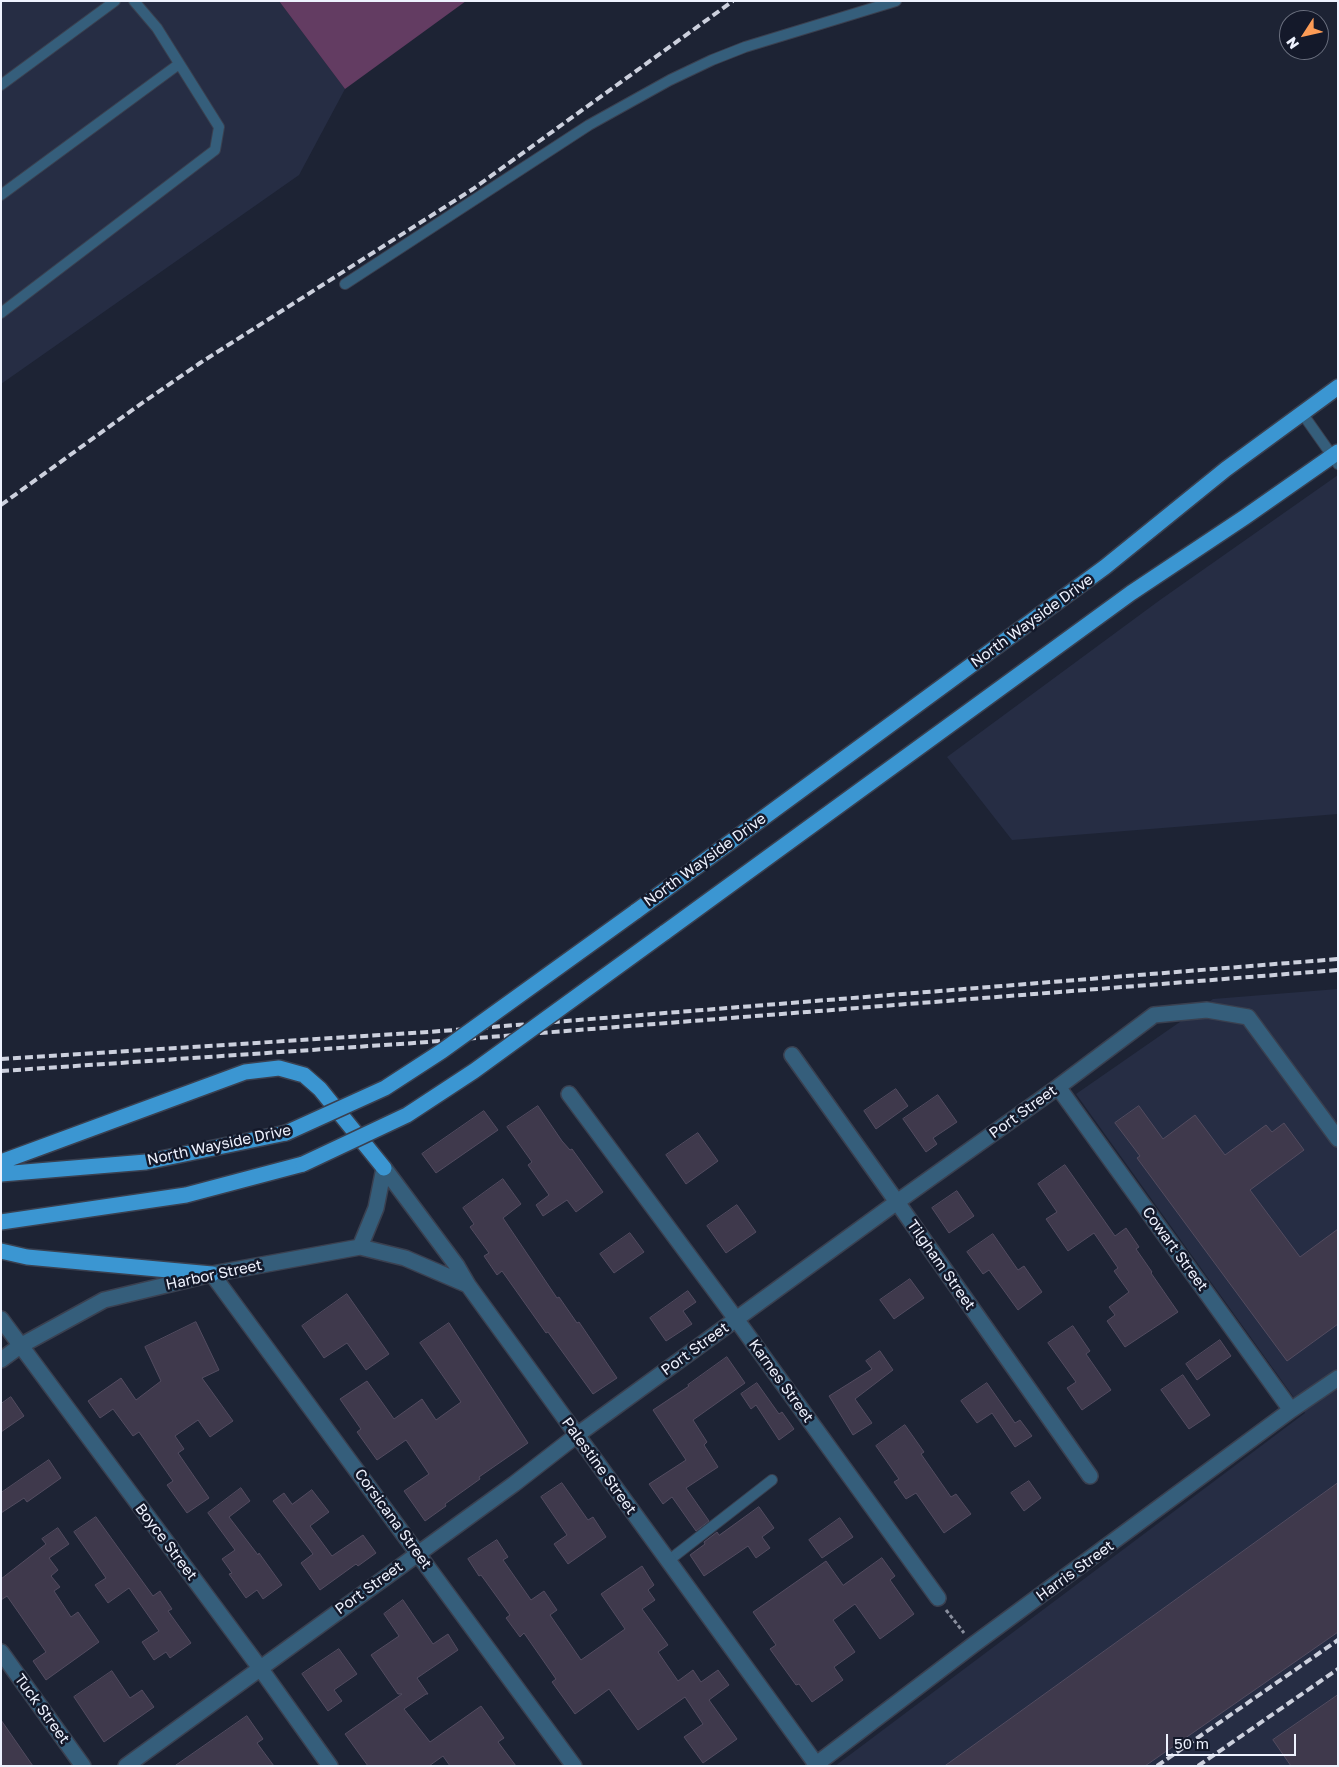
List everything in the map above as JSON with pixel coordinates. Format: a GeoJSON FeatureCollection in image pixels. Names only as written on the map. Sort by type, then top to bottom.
{"type":"FeatureCollection","features":[{"type":"Feature","properties":{"kind":"main road","name":"North Wayside Drive"},"geometry":{"type":"LineString","coordinates":[[1,1174],[146,1162],[286,1133],[385,1088],[442,1051],[1105,567],[1226,469],[1338,387]]}},
{"type":"Feature","properties":{"kind":"main road"},"geometry":{"type":"LineString","coordinates":[[1,1222],[186,1195],[303,1164],[407,1115],[474,1071],[1131,593],[1336,457]]}},
{"type":"Feature","properties":{"kind":"main road"},"geometry":{"type":"LineString","coordinates":[[1,1162],[245,1072],[279,1068],[304,1075],[320,1089],[384,1168]]}},
{"type":"Feature","properties":{"kind":"main road"},"geometry":{"type":"LineString","coordinates":[[1,1251],[27,1257],[212,1274]]}},
{"type":"Feature","properties":{"kind":"street","name":"Port Street"},"geometry":{"type":"LineString","coordinates":[[126,1766],[514,1484],[577,1435],[736,1319],[1058,1087],[1154,1015],[1207,1010],[1248,1017],[1338,1139]]}},
{"type":"Feature","properties":{"kind":"street","name":"Tilgham Street"},"geometry":{"type":"LineString","coordinates":[[792,1054],[1090,1476]]}},
{"type":"Feature","properties":{"kind":"street","name":"Cowart Street"},"geometry":{"type":"LineString","coordinates":[[1058,1087],[1291,1410]]}},
{"type":"Feature","properties":{"kind":"street","name":"Karnes Street"},"geometry":{"type":"LineString","coordinates":[[569,1094],[736,1319],[938,1598]]}},
{"type":"Feature","properties":{"kind":"street"},"geometry":{"type":"LineString","coordinates":[[384,1168],[376,1208],[360,1247],[405,1258],[468,1285]]}},
{"type":"Feature","properties":{"kind":"street","name":"Palestine Street"},"geometry":{"type":"LineString","coordinates":[[384,1168],[457,1266],[468,1285],[815,1765]]}},
{"type":"Feature","properties":{"kind":"street","name":"Harbor Street"},"geometry":{"type":"LineString","coordinates":[[1,1360],[20,1346],[104,1300],[212,1274],[360,1247]]}},
{"type":"Feature","properties":{"kind":"street","name":"Corsicana Street"},"geometry":{"type":"LineString","coordinates":[[212,1274],[574,1766]]}},
{"type":"Feature","properties":{"kind":"street","name":"Boyce Street"},"geometry":{"type":"LineString","coordinates":[[1,1319],[260,1668],[330,1766]]}},
{"type":"Feature","properties":{"kind":"street","name":"Harris Street"},"geometry":{"type":"LineString","coordinates":[[815,1765],[973,1645],[1291,1410],[1338,1378]]}},
{"type":"Feature","properties":{"kind":"street","name":"Tuck Street"},"geometry":{"type":"LineString","coordinates":[[1,1652],[83,1766]]}},
{"type":"Feature","properties":{"kind":"lane"},"geometry":{"type":"LineString","coordinates":[[1,86],[115,1]]}},
{"type":"Feature","properties":{"kind":"lane"},"geometry":{"type":"LineString","coordinates":[[1,313],[215,150],[219,127],[157,28],[134,1]]}},
{"type":"Feature","properties":{"kind":"lane"},"geometry":{"type":"LineString","coordinates":[[345,284],[588,125],[670,80],[745,47],[896,1]]}},
{"type":"Feature","properties":{"kind":"lane"},"geometry":{"type":"LineString","coordinates":[[1,195],[179,64]]}},
{"type":"Feature","properties":{"kind":"lane"},"geometry":{"type":"LineString","coordinates":[[1302,413],[1336,457]]}},
{"type":"Feature","properties":{"kind":"lane"},"geometry":{"type":"LineString","coordinates":[[668,1561],[772,1480]]}},
{"type":"Feature","properties":{"kind":"path"},"geometry":{"type":"LineString","coordinates":[[938,1598],[973,1645]]}},
{"type":"Feature","properties":{"kind":"shaded area"},"geometry":{"type":"Polygon","coordinates":[[[1,1],[279,1],[345,89],[299,175],[1,384],[1,1]]]}},
{"type":"Feature","properties":{"kind":"shaded area"},"geometry":{"type":"Polygon","coordinates":[[[279,1],[466,1],[345,89],[279,1]]]}},
{"type":"Feature","properties":{"kind":"shaded area"},"geometry":{"type":"Polygon","coordinates":[[[1338,475],[1338,814],[1012,840],[947,757],[1160,600],[1338,475]]]}},
{"type":"Feature","properties":{"kind":"shaded area"},"geometry":{"type":"Polygon","coordinates":[[[1338,989],[1338,1766],[835,1766],[1305,1413],[1076,1094],[1213,999],[1338,989]]]}},
{"type":"Feature","properties":{"kind":"building"},"geometry":{"type":"Polygon","coordinates":[[[896,1089],[908,1106],[876,1129],[864,1111],[896,1089]]]}},
{"type":"Feature","properties":{"kind":"building"},"geometry":{"type":"Polygon","coordinates":[[[938,1095],[957,1122],[933,1138],[937,1144],[926,1152],[903,1119],[938,1095]]]}},
{"type":"Feature","properties":{"kind":"building"},"geometry":{"type":"Polygon","coordinates":[[[538,1106],[562,1141],[570,1150],[572,1149],[603,1192],[576,1212],[567,1200],[543,1216],[536,1205],[549,1195],[528,1165],[532,1162],[507,1127],[538,1106]]]}},
{"type":"Feature","properties":{"kind":"building"},"geometry":{"type":"Polygon","coordinates":[[[1139,1106],[1163,1139],[1195,1115],[1225,1155],[1266,1125],[1272,1132],[1284,1123],[1304,1150],[1250,1190],[1300,1257],[1338,1229],[1338,1324],[1287,1361],[1137,1158],[1140,1156],[1115,1123],[1139,1106]]]}},
{"type":"Feature","properties":{"kind":"building"},"geometry":{"type":"Polygon","coordinates":[[[484,1111],[498,1130],[436,1173],[422,1154],[484,1111]]]}},
{"type":"Feature","properties":{"kind":"building"},"geometry":{"type":"Polygon","coordinates":[[[698,1133],[718,1161],[686,1184],[666,1155],[698,1133]]]}},
{"type":"Feature","properties":{"kind":"building"},"geometry":{"type":"Polygon","coordinates":[[[1065,1165],[1115,1236],[1126,1228],[1139,1247],[1136,1249],[1178,1312],[1125,1347],[1107,1321],[1115,1315],[1109,1307],[1129,1292],[1114,1271],[1118,1268],[1094,1233],[1068,1251],[1046,1219],[1057,1212],[1038,1184],[1065,1165]]]}},
{"type":"Feature","properties":{"kind":"building"},"geometry":{"type":"Polygon","coordinates":[[[503,1179],[521,1204],[503,1218],[557,1298],[559,1297],[577,1323],[579,1322],[617,1378],[593,1394],[548,1332],[546,1333],[502,1271],[497,1275],[484,1256],[489,1253],[470,1227],[474,1224],[463,1208],[503,1179]]]}},
{"type":"Feature","properties":{"kind":"building"},"geometry":{"type":"Polygon","coordinates":[[[957,1191],[974,1216],[949,1233],[932,1208],[957,1191]]]}},
{"type":"Feature","properties":{"kind":"building"},"geometry":{"type":"Polygon","coordinates":[[[737,1205],[756,1232],[726,1253],[707,1226],[737,1205]]]}},
{"type":"Feature","properties":{"kind":"building"},"geometry":{"type":"Polygon","coordinates":[[[630,1233],[644,1252],[614,1273],[600,1254],[630,1233]]]}},
{"type":"Feature","properties":{"kind":"building"},"geometry":{"type":"Polygon","coordinates":[[[993,1234],[1018,1270],[1024,1266],[1042,1292],[1018,1310],[989,1270],[983,1274],[967,1252],[993,1234]]]}},
{"type":"Feature","properties":{"kind":"building"},"geometry":{"type":"Polygon","coordinates":[[[910,1279],[924,1298],[894,1319],[880,1300],[910,1279]]]}},
{"type":"Feature","properties":{"kind":"building"},"geometry":{"type":"Polygon","coordinates":[[[688,1291],[696,1302],[683,1311],[692,1324],[666,1341],[650,1318],[688,1291]]]}},
{"type":"Feature","properties":{"kind":"building"},"geometry":{"type":"Polygon","coordinates":[[[347,1294],[389,1354],[366,1370],[347,1343],[324,1358],[302,1326],[347,1294]]]}},
{"type":"Feature","properties":{"kind":"building"},"geometry":{"type":"Polygon","coordinates":[[[196,1322],[219,1370],[202,1378],[233,1421],[210,1437],[198,1420],[175,1436],[184,1449],[178,1453],[209,1498],[187,1513],[167,1485],[173,1481],[139,1432],[133,1436],[113,1409],[100,1418],[88,1401],[121,1378],[136,1400],[161,1381],[145,1347],[196,1322]]]}},
{"type":"Feature","properties":{"kind":"building"},"geometry":{"type":"Polygon","coordinates":[[[449,1323],[528,1443],[479,1477],[480,1479],[425,1521],[404,1491],[429,1474],[406,1440],[377,1460],[357,1432],[361,1429],[340,1399],[367,1381],[394,1419],[422,1399],[436,1420],[461,1402],[420,1343],[449,1323]]]}},
{"type":"Feature","properties":{"kind":"building"},"geometry":{"type":"Polygon","coordinates":[[[1073,1326],[1090,1351],[1086,1354],[1111,1390],[1082,1410],[1067,1388],[1076,1382],[1048,1343],[1073,1326]]]}},
{"type":"Feature","properties":{"kind":"building"},"geometry":{"type":"Polygon","coordinates":[[[1220,1340],[1231,1356],[1197,1380],[1186,1364],[1220,1340]]]}},
{"type":"Feature","properties":{"kind":"building"},"geometry":{"type":"Polygon","coordinates":[[[880,1351],[893,1370],[855,1399],[872,1423],[853,1435],[829,1396],[872,1369],[866,1361],[880,1351]]]}},
{"type":"Feature","properties":{"kind":"building"},"geometry":{"type":"Polygon","coordinates":[[[727,1357],[745,1383],[693,1420],[707,1442],[704,1445],[718,1467],[686,1488],[709,1521],[696,1531],[672,1497],[663,1504],[649,1484],[686,1460],[653,1410],[727,1357]]]}},
{"type":"Feature","properties":{"kind":"building"},"geometry":{"type":"Polygon","coordinates":[[[1183,1375],[1210,1415],[1189,1429],[1161,1390],[1183,1375]]]}},
{"type":"Feature","properties":{"kind":"building"},"geometry":{"type":"Polygon","coordinates":[[[757,1383],[779,1414],[782,1412],[794,1429],[779,1440],[756,1405],[751,1409],[741,1394],[757,1383]]]}},
{"type":"Feature","properties":{"kind":"building"},"geometry":{"type":"Polygon","coordinates":[[[987,1383],[1015,1423],[1020,1420],[1032,1436],[1015,1447],[992,1413],[977,1423],[961,1401],[987,1383]]]}},
{"type":"Feature","properties":{"kind":"building"},"geometry":{"type":"Polygon","coordinates":[[[11,1397],[24,1416],[1,1432],[1,1404],[11,1397]]]}},
{"type":"Feature","properties":{"kind":"building"},"geometry":{"type":"Polygon","coordinates":[[[905,1425],[924,1452],[921,1454],[951,1497],[956,1494],[971,1514],[944,1533],[916,1493],[906,1499],[894,1482],[899,1479],[876,1446],[905,1425]]]}},
{"type":"Feature","properties":{"kind":"building"},"geometry":{"type":"Polygon","coordinates":[[[49,1460],[61,1478],[27,1502],[24,1498],[1,1513],[1,1493],[49,1460]]]}},
{"type":"Feature","properties":{"kind":"building"},"geometry":{"type":"Polygon","coordinates":[[[1029,1481],[1041,1498],[1024,1511],[1011,1493],[1029,1481]]]}},
{"type":"Feature","properties":{"kind":"building"},"geometry":{"type":"Polygon","coordinates":[[[562,1483],[588,1520],[593,1517],[606,1537],[568,1564],[554,1544],[567,1535],[541,1497],[562,1483]]]}},
{"type":"Feature","properties":{"kind":"building"},"geometry":{"type":"Polygon","coordinates":[[[1338,1483],[1338,1632],[1145,1766],[945,1766],[1338,1483]]]}},
{"type":"Feature","properties":{"kind":"building"},"geometry":{"type":"Polygon","coordinates":[[[241,1488],[250,1501],[229,1517],[258,1555],[259,1553],[282,1585],[263,1599],[257,1590],[246,1598],[229,1574],[232,1573],[222,1559],[235,1550],[208,1513],[241,1488]]]}},
{"type":"Feature","properties":{"kind":"building"},"geometry":{"type":"Polygon","coordinates":[[[312,1490],[329,1512],[310,1526],[332,1556],[363,1535],[376,1553],[358,1566],[356,1564],[320,1590],[301,1563],[313,1554],[273,1501],[284,1493],[292,1504],[312,1490]]]}},
{"type":"Feature","properties":{"kind":"building"},"geometry":{"type":"Polygon","coordinates":[[[759,1507],[774,1528],[762,1537],[770,1548],[756,1558],[748,1546],[704,1576],[690,1555],[717,1532],[719,1535],[759,1507]]]}},
{"type":"Feature","properties":{"kind":"building"},"geometry":{"type":"Polygon","coordinates":[[[96,1517],[153,1596],[160,1591],[172,1609],[168,1611],[191,1643],[170,1658],[166,1652],[154,1660],[142,1642],[159,1631],[129,1588],[108,1603],[95,1585],[106,1578],[74,1532],[96,1517]]]}},
{"type":"Feature","properties":{"kind":"building"},"geometry":{"type":"Polygon","coordinates":[[[840,1518],[853,1537],[822,1558],[809,1540],[840,1518]]]}},
{"type":"Feature","properties":{"kind":"building"},"geometry":{"type":"Polygon","coordinates":[[[58,1528],[69,1544],[49,1558],[58,1570],[51,1576],[60,1587],[54,1591],[71,1617],[78,1612],[99,1642],[46,1680],[33,1661],[46,1652],[7,1596],[1,1600],[1,1579],[46,1544],[42,1539],[58,1528]]]}},
{"type":"Feature","properties":{"kind":"building"},"geometry":{"type":"Polygon","coordinates":[[[497,1540],[508,1557],[503,1560],[531,1600],[544,1591],[557,1610],[550,1615],[581,1660],[625,1629],[601,1594],[642,1566],[654,1585],[648,1590],[655,1600],[642,1609],[668,1645],[658,1652],[678,1681],[693,1670],[701,1682],[718,1670],[729,1685],[709,1700],[737,1739],[703,1763],[684,1737],[703,1724],[685,1697],[638,1730],[609,1689],[575,1714],[552,1682],[556,1679],[524,1633],[520,1637],[506,1618],[510,1615],[468,1559],[497,1540]]]}},
{"type":"Feature","properties":{"kind":"building"},"geometry":{"type":"Polygon","coordinates":[[[882,1558],[895,1576],[890,1580],[914,1614],[880,1639],[855,1604],[833,1620],[855,1652],[834,1667],[843,1680],[812,1702],[799,1684],[796,1685],[770,1649],[776,1645],[753,1612],[826,1561],[843,1585],[882,1558]]]}},
{"type":"Feature","properties":{"kind":"building"},"geometry":{"type":"Polygon","coordinates":[[[403,1600],[433,1644],[448,1634],[458,1650],[417,1678],[428,1694],[404,1709],[430,1742],[481,1706],[504,1738],[498,1742],[516,1766],[450,1766],[443,1756],[429,1766],[368,1766],[345,1734],[402,1694],[398,1694],[371,1655],[399,1636],[384,1614],[403,1600]]]}},
{"type":"Feature","properties":{"kind":"building"},"geometry":{"type":"Polygon","coordinates":[[[339,1649],[357,1674],[334,1690],[342,1701],[328,1711],[302,1674],[339,1649]]]}},
{"type":"Feature","properties":{"kind":"building"},"geometry":{"type":"Polygon","coordinates":[[[112,1671],[130,1698],[142,1690],[154,1707],[104,1742],[74,1697],[112,1671]]]}},
{"type":"Feature","properties":{"kind":"building"},"geometry":{"type":"Polygon","coordinates":[[[1338,1695],[1338,1766],[1291,1766],[1273,1740],[1338,1695]]]}},
{"type":"Feature","properties":{"kind":"building"},"geometry":{"type":"Polygon","coordinates":[[[247,1716],[263,1739],[257,1743],[274,1766],[175,1766],[247,1716]]]}},
{"type":"Feature","properties":{"kind":"building"},"geometry":{"type":"Polygon","coordinates":[[[1,1720],[33,1766],[1,1766],[1,1720]]]}},
{"type":"Feature","properties":{"kind":"railway"},"geometry":{"type":"LineString","coordinates":[[1,505],[200,363],[473,189],[733,1]]}},
{"type":"Feature","properties":{"kind":"railway"},"geometry":{"type":"LineString","coordinates":[[1,1059],[429,1032],[1338,959]]}},
{"type":"Feature","properties":{"kind":"railway"},"geometry":{"type":"LineString","coordinates":[[1,1071],[414,1043],[1338,970]]}},
{"type":"Feature","properties":{"kind":"railway"},"geometry":{"type":"LineString","coordinates":[[1157,1766],[1338,1640]]}},
{"type":"Feature","properties":{"kind":"railway"},"geometry":{"type":"LineString","coordinates":[[1198,1766],[1338,1669]]}}]}
